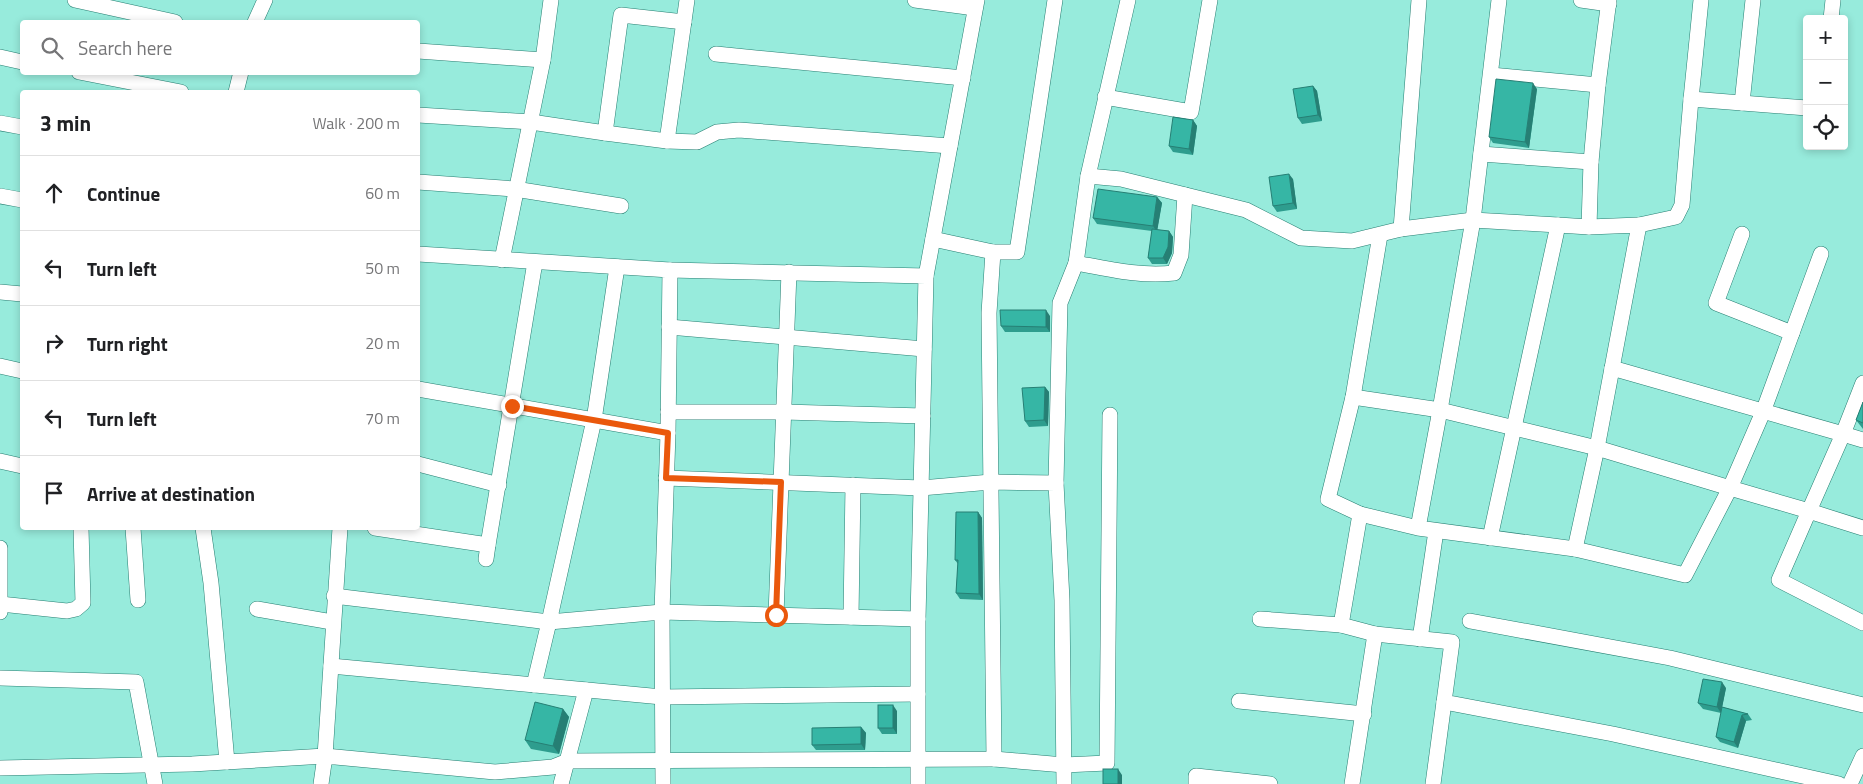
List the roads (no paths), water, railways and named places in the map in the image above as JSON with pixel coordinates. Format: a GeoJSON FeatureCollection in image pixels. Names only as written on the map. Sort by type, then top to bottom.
{"type":"FeatureCollection","features":[{"type":"Feature","properties":{"kind":"street"},"geometry":{"type":"LineString","coordinates":[[75,0],[166,20]]}},
{"type":"Feature","properties":{"kind":"street"},"geometry":{"type":"LineString","coordinates":[[256,20],[264,0]]}},
{"type":"Feature","properties":{"kind":"street"},"geometry":{"type":"LineString","coordinates":[[502,260],[515,189],[543,60],[552,0]]}},
{"type":"Feature","properties":{"kind":"street"},"geometry":{"type":"LineString","coordinates":[[667,141],[687,0]]}},
{"type":"Feature","properties":{"kind":"street"},"geometry":{"type":"LineString","coordinates":[[914,0],[976,4],[926,276],[918,619],[918,784]]}},
{"type":"Feature","properties":{"kind":"street"},"geometry":{"type":"LineString","coordinates":[[933,239],[993,252],[1017,252],[1055,0]]}},
{"type":"Feature","properties":{"kind":"street"},"geometry":{"type":"LineString","coordinates":[[1064,784],[1062,600],[1056,483],[1060,304],[1076,263],[1088,176],[1128,0]]}},
{"type":"Feature","properties":{"kind":"street"},"geometry":{"type":"LineString","coordinates":[[1105,97],[1191,112],[1210,0]]}},
{"type":"Feature","properties":{"kind":"street"},"geometry":{"type":"LineString","coordinates":[[1401,229],[1419,0]]}},
{"type":"Feature","properties":{"kind":"street"},"geometry":{"type":"LineString","coordinates":[[1418,528],[1473,220],[1499,0]]}},
{"type":"Feature","properties":{"kind":"street"},"geometry":{"type":"LineString","coordinates":[[1581,0],[1609,2],[1598,86],[1591,162],[1588,227]]}},
{"type":"Feature","properties":{"kind":"street"},"geometry":{"type":"LineString","coordinates":[[1088,176],[1121,179],[1246,210],[1301,238],[1352,242],[1401,229],[1473,220],[1588,227],[1639,225],[1676,217],[1682,205],[1701,0]]}},
{"type":"Feature","properties":{"kind":"street"},"geometry":{"type":"LineString","coordinates":[[1742,103],[1753,0]]}},
{"type":"Feature","properties":{"kind":"street"},"geometry":{"type":"LineString","coordinates":[[1831,15],[1833,0]]}},
{"type":"Feature","properties":{"kind":"street"},"geometry":{"type":"LineString","coordinates":[[605,133],[621,15],[684,22]]}},
{"type":"Feature","properties":{"kind":"street"},"geometry":{"type":"LineString","coordinates":[[420,52],[543,60]]}},
{"type":"Feature","properties":{"kind":"street"},"geometry":{"type":"LineString","coordinates":[[716,54],[963,78]]}},
{"type":"Feature","properties":{"kind":"street"},"geometry":{"type":"LineString","coordinates":[[0,57],[20,62]]}},
{"type":"Feature","properties":{"kind":"street"},"geometry":{"type":"LineString","coordinates":[[94,75],[171,90]]}},
{"type":"Feature","properties":{"kind":"street"},"geometry":{"type":"LineString","coordinates":[[236,90],[240,75]]}},
{"type":"Feature","properties":{"kind":"street"},"geometry":{"type":"LineString","coordinates":[[1491,75],[1598,86]]}},
{"type":"Feature","properties":{"kind":"street"},"geometry":{"type":"LineString","coordinates":[[1691,99],[1803,108]]}},
{"type":"Feature","properties":{"kind":"street"},"geometry":{"type":"LineString","coordinates":[[420,115],[531,122],[667,141],[697,142],[717,132],[740,130],[950,146]]}},
{"type":"Feature","properties":{"kind":"street"},"geometry":{"type":"LineString","coordinates":[[0,123],[20,127]]}},
{"type":"Feature","properties":{"kind":"street"},"geometry":{"type":"LineString","coordinates":[[1481,154],[1591,162]]}},
{"type":"Feature","properties":{"kind":"street"},"geometry":{"type":"LineString","coordinates":[[420,182],[515,189],[621,206]]}},
{"type":"Feature","properties":{"kind":"street"},"geometry":{"type":"LineString","coordinates":[[1076,263],[1117,271],[1158,275],[1174,273],[1181,256],[1185,195]]}},
{"type":"Feature","properties":{"kind":"street"},"geometry":{"type":"LineString","coordinates":[[0,196],[20,200]]}},
{"type":"Feature","properties":{"kind":"street"},"geometry":{"type":"LineString","coordinates":[[1490,538],[1558,225]]}},
{"type":"Feature","properties":{"kind":"street"},"geometry":{"type":"LineString","coordinates":[[1575,549],[1597,448],[1639,225]]}},
{"type":"Feature","properties":{"kind":"street"},"geometry":{"type":"LineString","coordinates":[[1742,234],[1716,303],[1792,334]]}},
{"type":"Feature","properties":{"kind":"street"},"geometry":{"type":"LineString","coordinates":[[1380,235],[1353,397],[1328,499],[1360,514],[1418,528],[1575,549],[1685,575],[1730,488],[1763,412],[1821,254]]}},
{"type":"Feature","properties":{"kind":"street"},"geometry":{"type":"LineString","coordinates":[[993,252],[989,313],[994,759]]}},
{"type":"Feature","properties":{"kind":"street"},"geometry":{"type":"LineString","coordinates":[[420,254],[670,270],[926,276]]}},
{"type":"Feature","properties":{"kind":"street"},"geometry":{"type":"LineString","coordinates":[[384,530],[487,552],[535,262]]}},
{"type":"Feature","properties":{"kind":"street"},"geometry":{"type":"LineString","coordinates":[[534,685],[550,622],[594,420],[617,267]]}},
{"type":"Feature","properties":{"kind":"street"},"geometry":{"type":"LineString","coordinates":[[663,784],[662,612],[668,433],[670,270]]}},
{"type":"Feature","properties":{"kind":"street"},"geometry":{"type":"LineString","coordinates":[[776,615],[789,272]]}},
{"type":"Feature","properties":{"kind":"street"},"geometry":{"type":"LineString","coordinates":[[0,292],[20,294]]}},
{"type":"Feature","properties":{"kind":"street"},"geometry":{"type":"LineString","coordinates":[[669,328],[924,349]]}},
{"type":"Feature","properties":{"kind":"street"},"geometry":{"type":"LineString","coordinates":[[0,366],[20,370]]}},
{"type":"Feature","properties":{"kind":"street"},"geometry":{"type":"LineString","coordinates":[[1612,368],[1863,440]]}},
{"type":"Feature","properties":{"kind":"street"},"geometry":{"type":"LineString","coordinates":[[1863,383],[1843,434],[1779,580],[1863,623]]}},
{"type":"Feature","properties":{"kind":"street"},"geometry":{"type":"LineString","coordinates":[[420,389],[668,433]]}},
{"type":"Feature","properties":{"kind":"street"},"geometry":{"type":"LineString","coordinates":[[1353,397],[1440,410],[1597,448],[1863,528]]}},
{"type":"Feature","properties":{"kind":"street"},"geometry":{"type":"LineString","coordinates":[[668,412],[784,412],[923,416]]}},
{"type":"Feature","properties":{"kind":"street"},"geometry":{"type":"LineString","coordinates":[[0,768],[152,765],[325,756],[495,772],[553,767],[568,761],[663,759],[994,759],[1064,765],[1107,764],[1110,415]]}},
{"type":"Feature","properties":{"kind":"street"},"geometry":{"type":"LineString","coordinates":[[0,461],[20,466]]}},
{"type":"Feature","properties":{"kind":"street"},"geometry":{"type":"LineString","coordinates":[[420,465],[499,485]]}},
{"type":"Feature","properties":{"kind":"street"},"geometry":{"type":"LineString","coordinates":[[666,478],[921,488],[991,482],[1056,483]]}},
{"type":"Feature","properties":{"kind":"street"},"geometry":{"type":"LineString","coordinates":[[850,617],[853,485]]}},
{"type":"Feature","properties":{"kind":"street"},"geometry":{"type":"LineString","coordinates":[[1341,625],[1360,514]]}},
{"type":"Feature","properties":{"kind":"street"},"geometry":{"type":"LineString","coordinates":[[0,604],[67,611],[76,609],[83,603],[80,530]]}},
{"type":"Feature","properties":{"kind":"street"},"geometry":{"type":"LineString","coordinates":[[133,530],[138,600]]}},
{"type":"Feature","properties":{"kind":"street"},"geometry":{"type":"LineString","coordinates":[[203,530],[211,583],[227,762]]}},
{"type":"Feature","properties":{"kind":"street"},"geometry":{"type":"LineString","coordinates":[[321,784],[325,756],[332,622],[340,530]]}},
{"type":"Feature","properties":{"kind":"street"},"geometry":{"type":"LineString","coordinates":[[1420,639],[1436,531]]}},
{"type":"Feature","properties":{"kind":"street"},"geometry":{"type":"LineString","coordinates":[[0,548],[0,612]]}},
{"type":"Feature","properties":{"kind":"street"},"geometry":{"type":"LineString","coordinates":[[334,596],[550,622],[662,612],[918,619]]}},
{"type":"Feature","properties":{"kind":"street"},"geometry":{"type":"LineString","coordinates":[[257,609],[332,622]]}},
{"type":"Feature","properties":{"kind":"street"},"geometry":{"type":"LineString","coordinates":[[1260,619],[1341,625],[1375,634],[1452,642],[1433,784]]}},
{"type":"Feature","properties":{"kind":"street"},"geometry":{"type":"LineString","coordinates":[[1470,621],[1670,658],[1863,704]]}},
{"type":"Feature","properties":{"kind":"street"},"geometry":{"type":"LineString","coordinates":[[1352,784],[1375,634]]}},
{"type":"Feature","properties":{"kind":"street"},"geometry":{"type":"LineString","coordinates":[[331,666],[662,697],[918,694]]}},
{"type":"Feature","properties":{"kind":"street"},"geometry":{"type":"LineString","coordinates":[[0,678],[136,682],[155,784]]}},
{"type":"Feature","properties":{"kind":"street"},"geometry":{"type":"LineString","coordinates":[[561,784],[586,690]]}},
{"type":"Feature","properties":{"kind":"street"},"geometry":{"type":"LineString","coordinates":[[1239,701],[1364,714]]}},
{"type":"Feature","properties":{"kind":"street"},"geometry":{"type":"LineString","coordinates":[[1444,702],[1612,734],[1839,784]]}},
{"type":"Feature","properties":{"kind":"street"},"geometry":{"type":"LineString","coordinates":[[1850,784],[1863,756]]}},
{"type":"Feature","properties":{"kind":"street"},"geometry":{"type":"LineString","coordinates":[[1196,784],[1196,776],[1270,784]]}}]}
